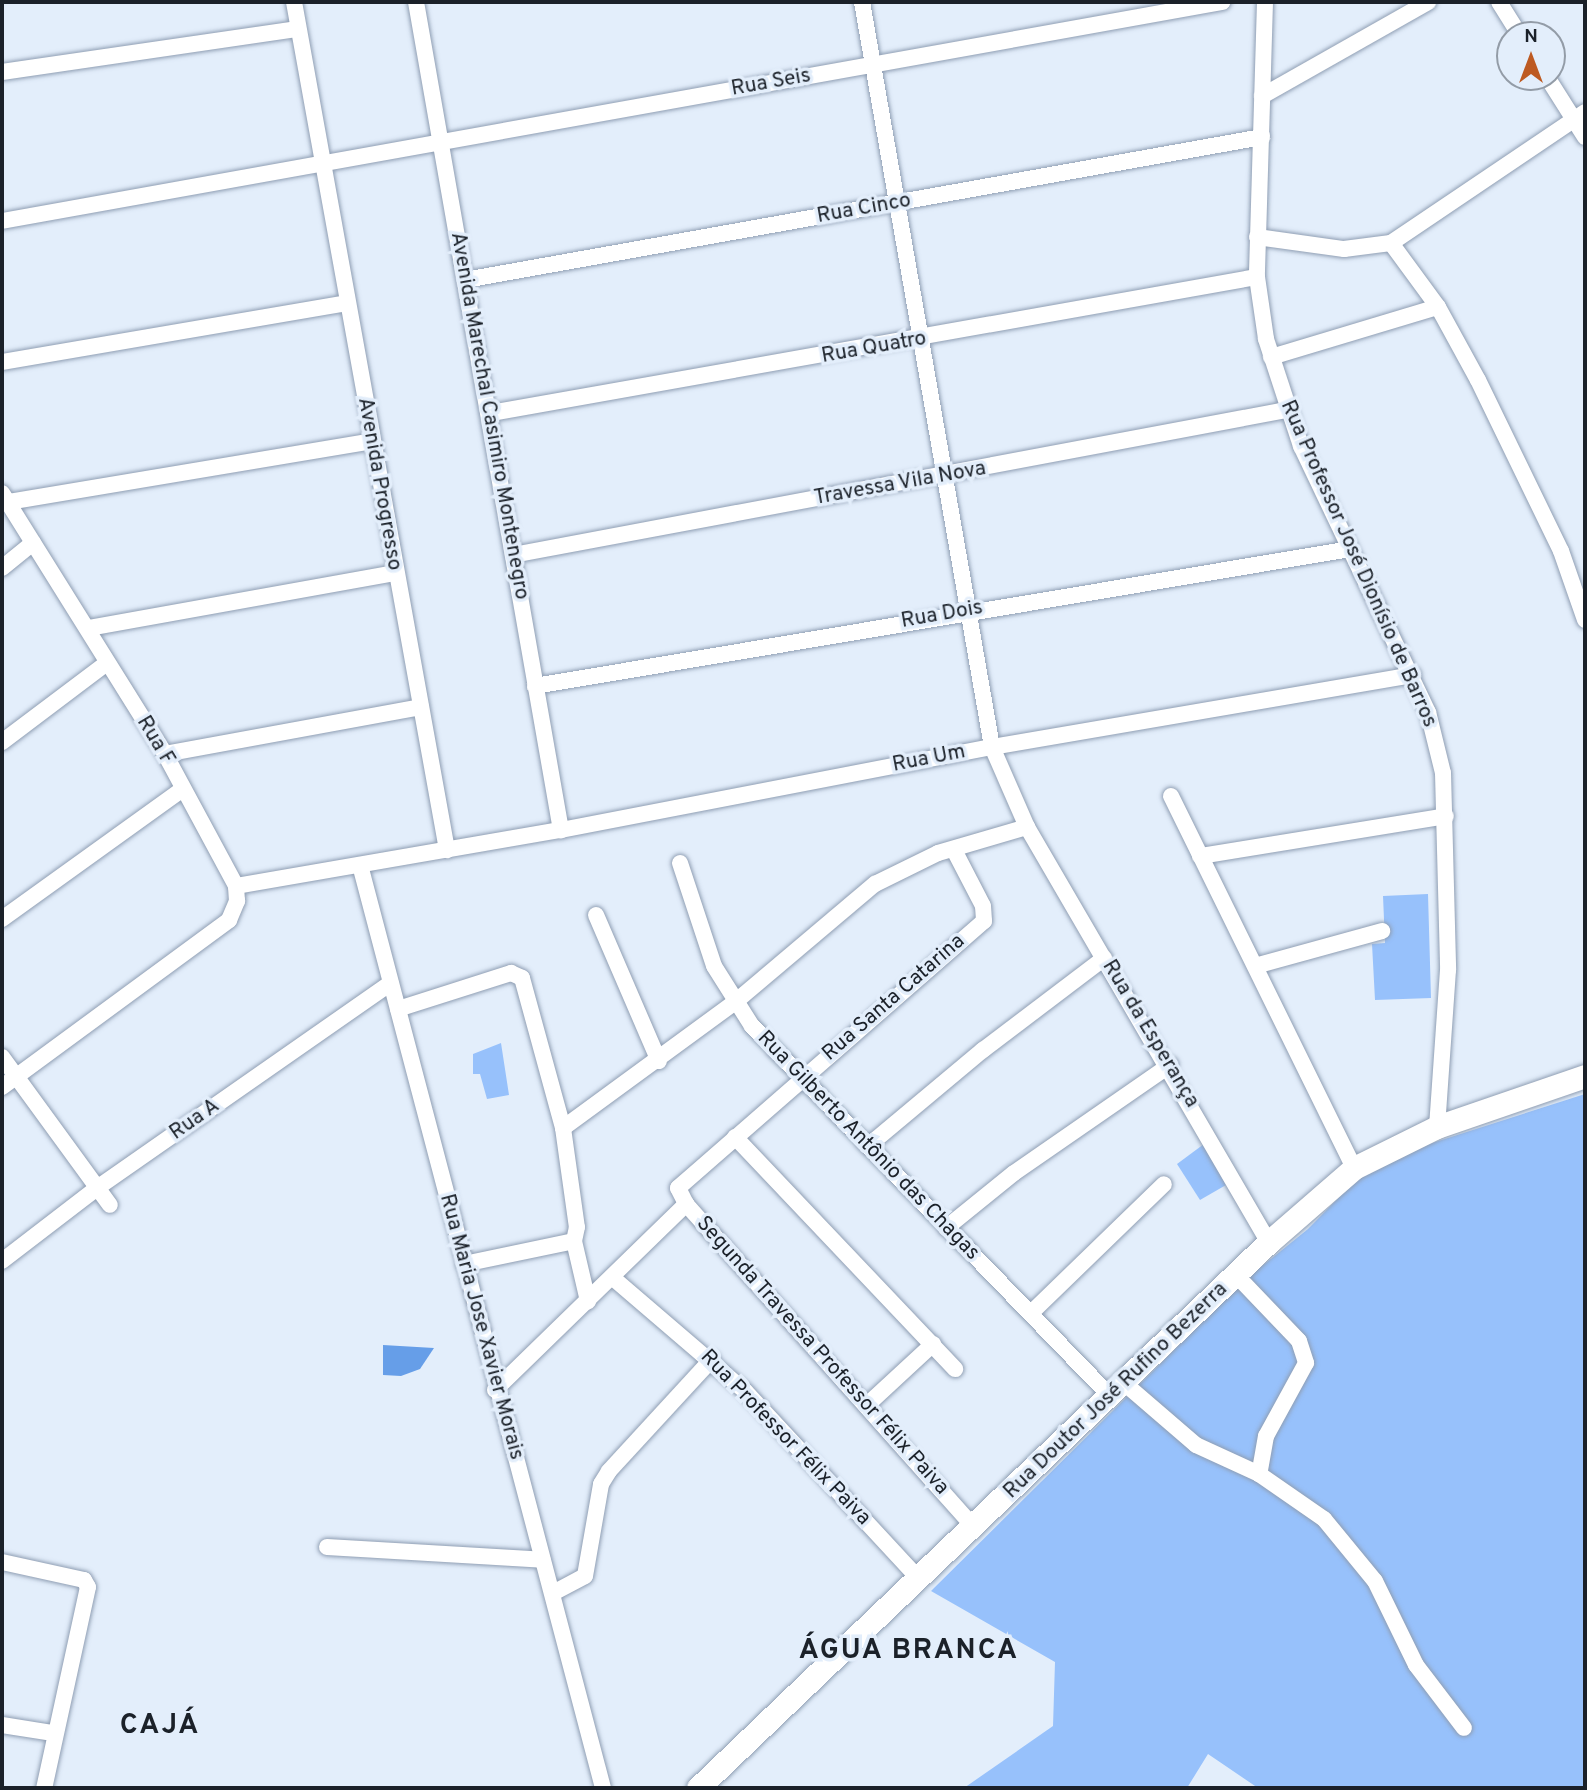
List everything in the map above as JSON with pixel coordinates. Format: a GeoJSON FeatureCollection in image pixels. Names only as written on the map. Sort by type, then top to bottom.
{"type":"FeatureCollection","features":[{"type":"Feature","properties":{"kind":"main road","name":"Rua Doutor José Rufino Bezerra"},"geometry":{"type":"LineString","coordinates":[[698,1788],[975,1528],[1269,1242],[1354,1168],[1437,1127],[1585,1076]]}},
{"type":"Feature","properties":{"kind":"street","name":"Avenida Progresso"},"geometry":{"type":"LineString","coordinates":[[294,2],[320,161],[447,850]]}},
{"type":"Feature","properties":{"kind":"street","name":"Avenida Marechal Casimiro Montenegro"},"geometry":{"type":"LineString","coordinates":[[416,2],[491,413],[561,830]]}},
{"type":"Feature","properties":{"kind":"street","name":"Rua da Esperança"},"geometry":{"type":"LineString","coordinates":[[862,2],[992,747],[1027,827],[1170,1065],[1269,1242]]}},
{"type":"Feature","properties":{"kind":"street","name":"Rua Seis"},"geometry":{"type":"LineString","coordinates":[[2,221],[441,139],[1222,2]]}},
{"type":"Feature","properties":{"kind":"street","name":"Rua Professor José Dionísio de Barros"},"geometry":{"type":"LineString","coordinates":[[1265,2],[1257,277],[1272,357],[1286,410],[1350,549],[1413,675],[1437,743],[1446,816],[1448,983],[1437,1127]]}},
{"type":"Feature","properties":{"kind":"street"},"geometry":{"type":"LineString","coordinates":[[1262,96],[1428,2]]}},
{"type":"Feature","properties":{"kind":"street"},"geometry":{"type":"LineString","coordinates":[[1499,2],[1511,21]]}},
{"type":"Feature","properties":{"kind":"street"},"geometry":{"type":"LineString","coordinates":[[2,72],[298,29]]}},
{"type":"Feature","properties":{"kind":"street"},"geometry":{"type":"LineString","coordinates":[[1559,91],[1580,116],[1585,137]]}},
{"type":"Feature","properties":{"kind":"street"},"geometry":{"type":"LineString","coordinates":[[1257,237],[1344,249],[1391,243],[1580,116]]}},
{"type":"Feature","properties":{"kind":"street","name":"Rua Cinco"},"geometry":{"type":"LineString","coordinates":[[466,280],[1262,137]]}},
{"type":"Feature","properties":{"kind":"street"},"geometry":{"type":"LineString","coordinates":[[1391,243],[1438,307],[1561,551],[1585,620]]}},
{"type":"Feature","properties":{"kind":"street","name":"Rua Quatro"},"geometry":{"type":"LineString","coordinates":[[491,413],[922,340],[1257,277]]}},
{"type":"Feature","properties":{"kind":"street"},"geometry":{"type":"LineString","coordinates":[[2,362],[346,303]]}},
{"type":"Feature","properties":{"kind":"street"},"geometry":{"type":"LineString","coordinates":[[1272,357],[1438,307]]}},
{"type":"Feature","properties":{"kind":"street","name":"Travessa Vila Nova"},"geometry":{"type":"LineString","coordinates":[[513,555],[944,477],[1286,410]]}},
{"type":"Feature","properties":{"kind":"street"},"geometry":{"type":"LineString","coordinates":[[5,497],[372,441]]}},
{"type":"Feature","properties":{"kind":"street","name":"Rua F"},"geometry":{"type":"LineString","coordinates":[[5,497],[165,754],[236,886]]}},
{"type":"Feature","properties":{"kind":"street"},"geometry":{"type":"LineString","coordinates":[[2,568],[33,544]]}},
{"type":"Feature","properties":{"kind":"street","name":"Rua Dois"},"geometry":{"type":"LineString","coordinates":[[535,686],[970,610],[1350,549]]}},
{"type":"Feature","properties":{"kind":"street"},"geometry":{"type":"LineString","coordinates":[[89,628],[396,573]]}},
{"type":"Feature","properties":{"kind":"street"},"geometry":{"type":"LineString","coordinates":[[2,741],[107,663]]}},
{"type":"Feature","properties":{"kind":"street","name":"Rua Um"},"geometry":{"type":"LineString","coordinates":[[360,865],[561,830],[992,747],[1413,675]]}},
{"type":"Feature","properties":{"kind":"street"},"geometry":{"type":"LineString","coordinates":[[165,754],[421,708]]}},
{"type":"Feature","properties":{"kind":"street"},"geometry":{"type":"LineString","coordinates":[[2,919],[183,789]]}},
{"type":"Feature","properties":{"kind":"street"},"geometry":{"type":"LineString","coordinates":[[1171,796],[1354,1168]]}},
{"type":"Feature","properties":{"kind":"street"},"geometry":{"type":"LineString","coordinates":[[1200,856],[1446,816]]}},
{"type":"Feature","properties":{"kind":"street"},"geometry":{"type":"LineString","coordinates":[[563,1128],[734,1003],[875,884],[906,866],[1027,827]]}},
{"type":"Feature","properties":{"kind":"street","name":"Rua Santa Catarina"},"geometry":{"type":"LineString","coordinates":[[681,1182],[984,922],[983,906],[954,850]]}},
{"type":"Feature","properties":{"kind":"street","name":"Rua Gilberto Antônio das Chagas"},"geometry":{"type":"LineString","coordinates":[[680,863],[714,966],[734,1003],[801,1078],[1031,1313],[1117,1389],[1196,1445],[1259,1475],[1324,1519],[1375,1581],[1416,1665],[1464,1728]]}},
{"type":"Feature","properties":{"kind":"street"},"geometry":{"type":"LineString","coordinates":[[2,1087],[229,920],[237,901],[236,886],[360,865]]}},
{"type":"Feature","properties":{"kind":"street","name":"Rua Maria Jose Xavier Morais"},"geometry":{"type":"LineString","coordinates":[[360,865],[495,1390],[553,1593],[604,1788]]}},
{"type":"Feature","properties":{"kind":"street"},"geometry":{"type":"LineString","coordinates":[[596,915],[659,1060]]}},
{"type":"Feature","properties":{"kind":"street"},"geometry":{"type":"LineString","coordinates":[[1255,966],[1382,931]]}},
{"type":"Feature","properties":{"kind":"street"},"geometry":{"type":"LineString","coordinates":[[868,1146],[983,1050],[1104,958]]}},
{"type":"Feature","properties":{"kind":"street"},"geometry":{"type":"LineString","coordinates":[[398,1009],[511,973],[519,975],[563,1128],[577,1227],[574,1241],[588,1301]]}},
{"type":"Feature","properties":{"kind":"street","name":"Rua A"},"geometry":{"type":"LineString","coordinates":[[2,1261],[97,1188],[391,983]]}},
{"type":"Feature","properties":{"kind":"street"},"geometry":{"type":"LineString","coordinates":[[2,1058],[110,1205]]}},
{"type":"Feature","properties":{"kind":"street"},"geometry":{"type":"LineString","coordinates":[[946,1228],[1014,1173],[1170,1065]]}},
{"type":"Feature","properties":{"kind":"street"},"geometry":{"type":"LineString","coordinates":[[735,1137],[955,1368]]}},
{"type":"Feature","properties":{"kind":"street","name":"Segunda Travessa Professor Félix Paiva"},"geometry":{"type":"LineString","coordinates":[[681,1182],[678,1188],[686,1204],[975,1528]]}},
{"type":"Feature","properties":{"kind":"street"},"geometry":{"type":"LineString","coordinates":[[1031,1313],[1164,1184]]}},
{"type":"Feature","properties":{"kind":"street"},"geometry":{"type":"LineString","coordinates":[[495,1390],[686,1204]]}},
{"type":"Feature","properties":{"kind":"street"},"geometry":{"type":"LineString","coordinates":[[464,1264],[574,1241]]}},
{"type":"Feature","properties":{"kind":"street"},"geometry":{"type":"LineString","coordinates":[[1236,1275],[1299,1341],[1306,1363],[1266,1436],[1259,1475]]}},
{"type":"Feature","properties":{"kind":"street","name":"Rua Professor Félix Paiva"},"geometry":{"type":"LineString","coordinates":[[613,1278],[712,1359],[919,1579]]}},
{"type":"Feature","properties":{"kind":"street"},"geometry":{"type":"LineString","coordinates":[[867,1405],[933,1344]]}},
{"type":"Feature","properties":{"kind":"street"},"geometry":{"type":"LineString","coordinates":[[553,1593],[585,1576],[601,1484],[609,1471],[712,1359]]}},
{"type":"Feature","properties":{"kind":"street"},"geometry":{"type":"LineString","coordinates":[[327,1547],[543,1560]]}},
{"type":"Feature","properties":{"kind":"street"},"geometry":{"type":"LineString","coordinates":[[2,1562],[87,1583],[53,1733],[44,1788]]}},
{"type":"Feature","properties":{"kind":"street"},"geometry":{"type":"LineString","coordinates":[[2,1725],[53,1733]]}},
{"type":"Feature","properties":{"kind":"shaded area"},"geometry":{"type":"Polygon","coordinates":[[[1428,894],[1431,998],[1375,1000],[1372,944],[1385,943],[1383,896],[1428,894]]]}},
{"type":"Feature","properties":{"kind":"shaded area"},"geometry":{"type":"Polygon","coordinates":[[[501,1043],[509,1095],[487,1099],[480,1074],[473,1074],[473,1054],[501,1043]]]}},
{"type":"Feature","properties":{"kind":"shaded area"},"geometry":{"type":"Polygon","coordinates":[[[1585,1094],[1585,1788],[1258,1788],[1208,1754],[1187,1788],[964,1788],[1053,1726],[1055,1662],[931,1591],[1246,1279],[1308,1229],[1358,1178],[1426,1145],[1585,1094]]]}},
{"type":"Feature","properties":{"kind":"shaded area"},"geometry":{"type":"Polygon","coordinates":[[[1204,1144],[1226,1185],[1200,1200],[1177,1164],[1204,1144]]]}},
{"type":"Feature","properties":{"kind":"shaded area"},"geometry":{"type":"Polygon","coordinates":[[[383,1345],[434,1348],[420,1369],[401,1376],[383,1375],[383,1345]]]}},
{"type":"Feature","properties":{"kind":"district","name":"ÁGUA BRANCA"},"geometry":{"type":"Point","coordinates":[909,1651]}},
{"type":"Feature","properties":{"kind":"district","name":"CAJÁ"},"geometry":{"type":"Point","coordinates":[160,1726]}}]}
